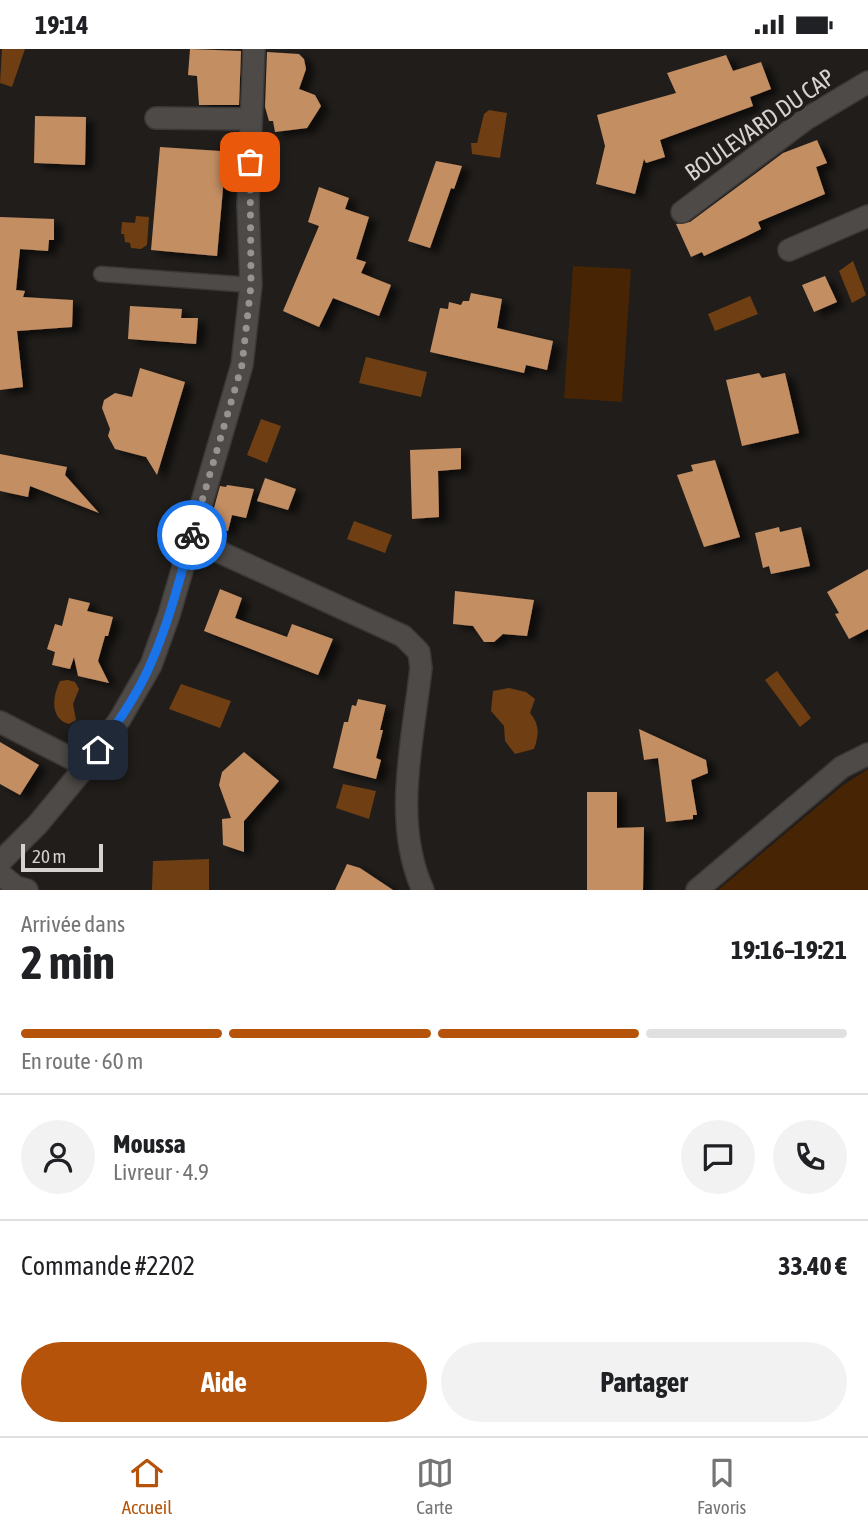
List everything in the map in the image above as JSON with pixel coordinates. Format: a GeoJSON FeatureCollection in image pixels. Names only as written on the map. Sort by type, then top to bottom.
{"type":"FeatureCollection","features":[{"type":"Feature","properties":{"kind":"street"},"geometry":{"type":"LineString","coordinates":[[0,862],[38,824],[86,766],[120,719],[151,665],[169,615],[242,365],[251,285],[248,205],[254,49]]}},
{"type":"Feature","properties":{"kind":"street","name":"BOULEVARD DU CAP"},"geometry":{"type":"LineString","coordinates":[[682,212],[806,119],[868,82]]}},
{"type":"Feature","properties":{"kind":"street"},"geometry":{"type":"LineString","coordinates":[[156,118],[251,119]]}},
{"type":"Feature","properties":{"kind":"street"},"geometry":{"type":"LineString","coordinates":[[789,250],[868,216]]}},
{"type":"Feature","properties":{"kind":"street"},"geometry":{"type":"LineString","coordinates":[[191,539],[403,636],[419,652],[421,668],[405,805],[415,872],[423,890]]}},
{"type":"Feature","properties":{"kind":"street"},"geometry":{"type":"LineString","coordinates":[[0,722],[86,766]]}},
{"type":"Feature","properties":{"kind":"street"},"geometry":{"type":"LineString","coordinates":[[697,890],[842,767],[868,754]]}},
{"type":"Feature","properties":{"kind":"street"},"geometry":{"type":"LineString","coordinates":[[0,874],[16,887],[27,890]]}},
{"type":"Feature","properties":{"kind":"lane"},"geometry":{"type":"LineString","coordinates":[[101,274],[251,285]]}},
{"type":"Feature","properties":{"kind":"shaded area"},"geometry":{"type":"Polygon","coordinates":[[[2,49],[25,49],[12,87],[0,83],[2,49]]]}},
{"type":"Feature","properties":{"kind":"shaded area"},"geometry":{"type":"Polygon","coordinates":[[[489,110],[507,113],[500,158],[472,154],[471,143],[477,143],[484,114],[489,110]]]}},
{"type":"Feature","properties":{"kind":"shaded area"},"geometry":{"type":"Polygon","coordinates":[[[136,216],[149,217],[147,245],[141,249],[131,248],[130,243],[125,242],[124,234],[121,234],[122,222],[135,223],[136,216]]]}},
{"type":"Feature","properties":{"kind":"shaded area"},"geometry":{"type":"Polygon","coordinates":[[[853,261],[866,295],[852,303],[839,271],[853,261]]]}},
{"type":"Feature","properties":{"kind":"shaded area"},"geometry":{"type":"Polygon","coordinates":[[[573,266],[631,269],[622,402],[564,398],[573,266]]]}},
{"type":"Feature","properties":{"kind":"shaded area"},"geometry":{"type":"Polygon","coordinates":[[[750,296],[758,314],[715,331],[708,314],[750,296]]]}},
{"type":"Feature","properties":{"kind":"shaded area"},"geometry":{"type":"Polygon","coordinates":[[[366,357],[427,372],[421,397],[359,383],[366,357]]]}},
{"type":"Feature","properties":{"kind":"shaded area"},"geometry":{"type":"Polygon","coordinates":[[[261,419],[281,426],[267,463],[247,455],[261,419]]]}},
{"type":"Feature","properties":{"kind":"shaded area"},"geometry":{"type":"Polygon","coordinates":[[[354,521],[392,535],[385,553],[347,539],[354,521]]]}},
{"type":"Feature","properties":{"kind":"shaded area"},"geometry":{"type":"Polygon","coordinates":[[[777,671],[811,718],[800,727],[765,680],[777,671]]]}},
{"type":"Feature","properties":{"kind":"shaded area"},"geometry":{"type":"Polygon","coordinates":[[[60,681],[75,682],[79,689],[73,704],[76,720],[69,724],[58,717],[54,707],[60,681]]]}},
{"type":"Feature","properties":{"kind":"shaded area"},"geometry":{"type":"Polygon","coordinates":[[[181,684],[231,701],[220,728],[169,709],[181,684]]]}},
{"type":"Feature","properties":{"kind":"shaded area"},"geometry":{"type":"Polygon","coordinates":[[[509,688],[526,692],[535,699],[530,713],[538,730],[534,749],[515,754],[505,741],[504,726],[491,711],[493,691],[509,688]]]}},
{"type":"Feature","properties":{"kind":"shaded area"},"geometry":{"type":"Polygon","coordinates":[[[868,769],[868,890],[718,890],[842,786],[868,769]]]}},
{"type":"Feature","properties":{"kind":"shaded area"},"geometry":{"type":"Polygon","coordinates":[[[343,784],[376,791],[369,819],[336,808],[343,784]]]}},
{"type":"Feature","properties":{"kind":"shaded area"},"geometry":{"type":"Polygon","coordinates":[[[209,859],[209,890],[152,890],[153,861],[209,859]]]}},
{"type":"Feature","properties":{"kind":"building"},"geometry":{"type":"Polygon","coordinates":[[[190,49],[241,51],[239,105],[199,105],[197,76],[188,75],[190,49]]]}},
{"type":"Feature","properties":{"kind":"building"},"geometry":{"type":"Polygon","coordinates":[[[267,52],[299,54],[304,59],[306,69],[299,89],[315,95],[321,106],[307,128],[275,132],[273,121],[269,121],[265,107],[267,52]]]}},
{"type":"Feature","properties":{"kind":"building"},"geometry":{"type":"Polygon","coordinates":[[[726,55],[733,71],[761,62],[771,89],[750,97],[753,106],[660,140],[665,157],[646,163],[644,159],[635,194],[596,184],[605,146],[597,115],[676,93],[667,73],[726,55]]]}},
{"type":"Feature","properties":{"kind":"building"},"geometry":{"type":"Polygon","coordinates":[[[35,116],[86,117],[85,165],[34,163],[35,116]]]}},
{"type":"Feature","properties":{"kind":"building"},"geometry":{"type":"Polygon","coordinates":[[[817,140],[827,163],[816,167],[825,194],[758,222],[761,229],[745,237],[704,256],[702,252],[691,257],[676,224],[690,222],[783,153],[817,140]]]}},
{"type":"Feature","properties":{"kind":"building"},"geometry":{"type":"Polygon","coordinates":[[[160,147],[221,151],[220,165],[225,166],[217,256],[151,250],[160,147]]]}},
{"type":"Feature","properties":{"kind":"building"},"geometry":{"type":"Polygon","coordinates":[[[436,161],[462,166],[454,189],[451,188],[430,248],[408,241],[436,161]]]}},
{"type":"Feature","properties":{"kind":"building"},"geometry":{"type":"Polygon","coordinates":[[[319,187],[349,198],[345,209],[369,217],[356,259],[366,262],[361,273],[391,285],[379,316],[333,298],[319,327],[283,311],[319,226],[308,222],[319,187]]]}},
{"type":"Feature","properties":{"kind":"building"},"geometry":{"type":"Polygon","coordinates":[[[0,217],[54,219],[54,240],[49,240],[48,251],[20,249],[16,290],[25,291],[23,297],[73,300],[72,327],[17,331],[23,387],[0,390],[0,217]]]}},
{"type":"Feature","properties":{"kind":"building"},"geometry":{"type":"Polygon","coordinates":[[[825,276],[837,302],[814,312],[802,285],[825,276]]]}},
{"type":"Feature","properties":{"kind":"building"},"geometry":{"type":"Polygon","coordinates":[[[471,293],[502,299],[497,328],[553,341],[547,370],[526,365],[524,373],[430,352],[440,308],[448,309],[449,302],[461,305],[463,301],[469,301],[471,293]]]}},
{"type":"Feature","properties":{"kind":"building"},"geometry":{"type":"Polygon","coordinates":[[[130,306],[182,309],[181,318],[198,318],[196,344],[128,339],[130,306]]]}},
{"type":"Feature","properties":{"kind":"building"},"geometry":{"type":"Polygon","coordinates":[[[140,368],[185,382],[157,475],[146,457],[115,449],[108,436],[110,429],[102,408],[104,400],[115,393],[132,397],[140,368]]]}},
{"type":"Feature","properties":{"kind":"building"},"geometry":{"type":"Polygon","coordinates":[[[759,373],[762,378],[785,373],[799,433],[742,446],[726,380],[759,373]]]}},
{"type":"Feature","properties":{"kind":"building"},"geometry":{"type":"Polygon","coordinates":[[[461,448],[461,469],[438,471],[439,517],[412,519],[410,450],[461,448]]]}},
{"type":"Feature","properties":{"kind":"building"},"geometry":{"type":"Polygon","coordinates":[[[0,454],[67,467],[65,475],[99,513],[30,486],[28,497],[0,491],[0,454]]]}},
{"type":"Feature","properties":{"kind":"building"},"geometry":{"type":"Polygon","coordinates":[[[715,460],[740,537],[704,547],[677,475],[693,471],[691,465],[715,460]]]}},
{"type":"Feature","properties":{"kind":"building"},"geometry":{"type":"Polygon","coordinates":[[[265,478],[296,489],[288,510],[257,501],[265,478]]]}},
{"type":"Feature","properties":{"kind":"building"},"geometry":{"type":"Polygon","coordinates":[[[220,486],[254,489],[246,518],[232,515],[228,531],[209,526],[220,486]]]}},
{"type":"Feature","properties":{"kind":"building"},"geometry":{"type":"Polygon","coordinates":[[[779,527],[780,532],[801,527],[810,566],[771,574],[769,566],[763,568],[755,533],[779,527]]]}},
{"type":"Feature","properties":{"kind":"building"},"geometry":{"type":"Polygon","coordinates":[[[868,569],[868,629],[849,639],[827,592],[868,569]]]}},
{"type":"Feature","properties":{"kind":"building"},"geometry":{"type":"Polygon","coordinates":[[[220,589],[242,598],[235,618],[287,637],[292,624],[333,639],[318,675],[204,631],[220,589]]]}},
{"type":"Feature","properties":{"kind":"building"},"geometry":{"type":"Polygon","coordinates":[[[455,591],[534,600],[527,636],[503,634],[494,642],[484,642],[473,626],[453,624],[455,591]]]}},
{"type":"Feature","properties":{"kind":"building"},"geometry":{"type":"Polygon","coordinates":[[[69,598],[90,603],[87,611],[113,617],[98,661],[109,683],[78,676],[74,657],[70,669],[52,665],[55,652],[47,649],[55,624],[62,626],[69,598]]]}},
{"type":"Feature","properties":{"kind":"building"},"geometry":{"type":"Polygon","coordinates":[[[358,699],[386,705],[376,758],[381,760],[376,779],[333,768],[344,722],[348,722],[352,705],[356,706],[358,699]]]}},
{"type":"Feature","properties":{"kind":"building"},"geometry":{"type":"Polygon","coordinates":[[[639,729],[706,760],[708,773],[691,780],[697,815],[693,815],[693,819],[666,822],[658,758],[644,760],[639,729]]]}},
{"type":"Feature","properties":{"kind":"building"},"geometry":{"type":"Polygon","coordinates":[[[0,742],[39,765],[20,795],[0,784],[0,742]]]}},
{"type":"Feature","properties":{"kind":"building"},"geometry":{"type":"Polygon","coordinates":[[[244,752],[279,781],[244,821],[244,852],[223,845],[222,819],[231,818],[219,785],[222,772],[244,752]]]}},
{"type":"Feature","properties":{"kind":"building"},"geometry":{"type":"Polygon","coordinates":[[[587,792],[617,792],[617,828],[644,827],[643,890],[587,890],[587,792]]]}},
{"type":"Feature","properties":{"kind":"building"},"geometry":{"type":"Polygon","coordinates":[[[347,864],[360,868],[393,890],[335,890],[347,864]]]}},
{"type":"Feature","properties":{"kind":"way so far"},"geometry":{"type":"LineString","coordinates":[[192,535],[242,365],[251,285],[248,205],[250,162]]}},
{"type":"Feature","properties":{"kind":"route"},"geometry":{"type":"LineString","coordinates":[[98,750],[120,719],[151,665],[169,615],[192,535]]}}]}
